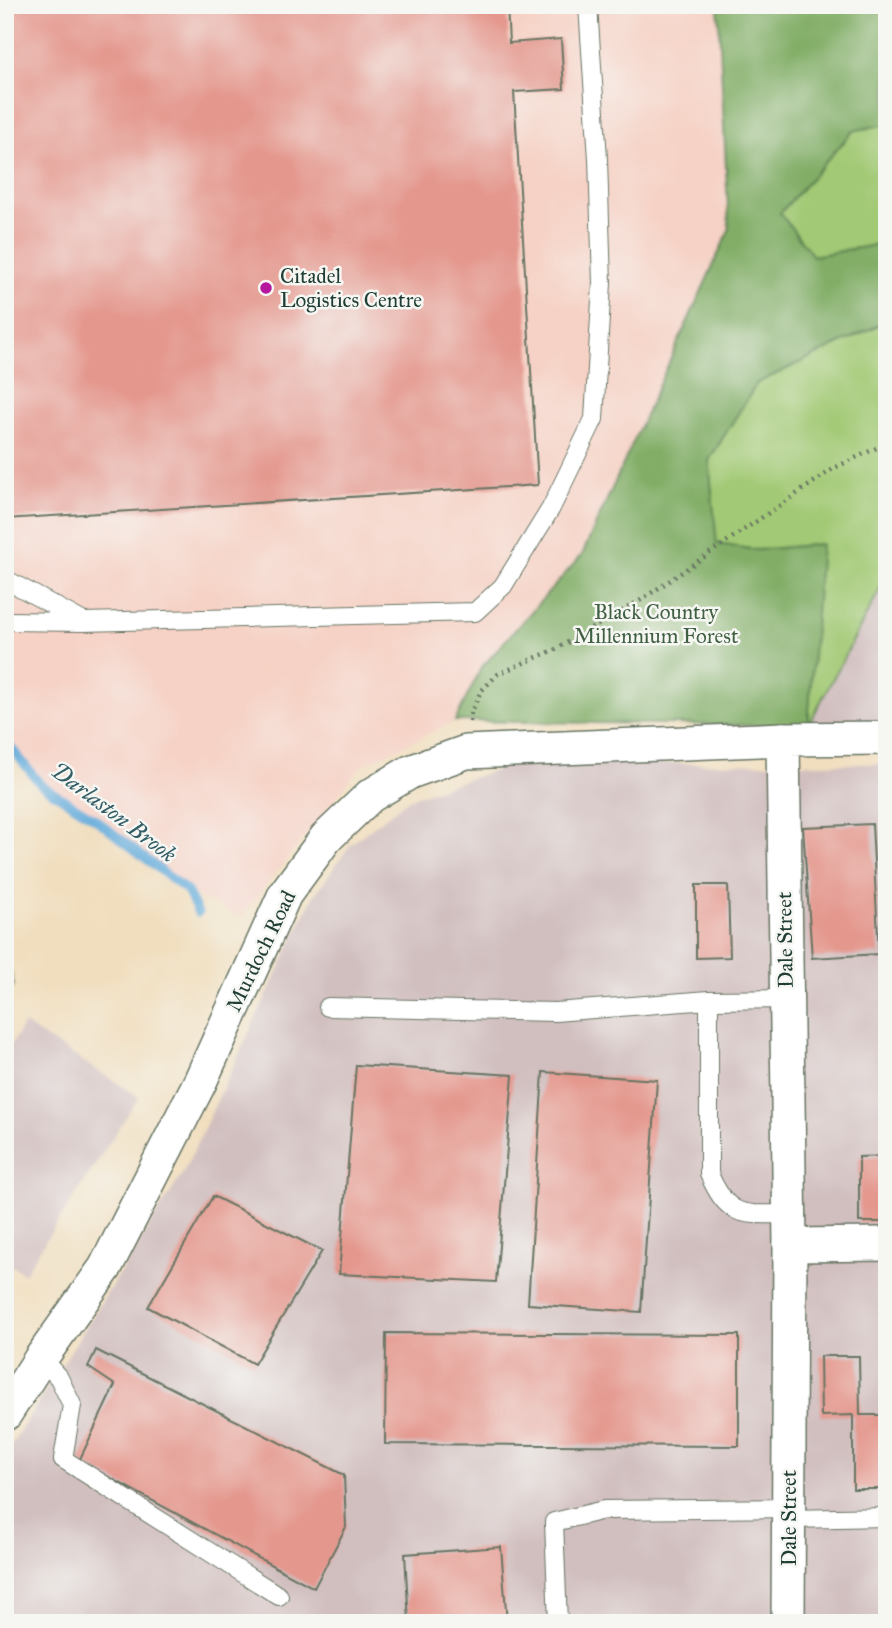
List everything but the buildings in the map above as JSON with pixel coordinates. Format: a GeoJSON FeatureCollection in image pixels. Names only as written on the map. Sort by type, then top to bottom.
{"type":"FeatureCollection","features":[{"type":"Feature","properties":{"kind":"street"},"geometry":{"type":"LineString","coordinates":[[783,739],[887,738]]}},
{"type":"Feature","properties":{"kind":"street","name":"Murdoch Road"},"geometry":{"type":"LineString","coordinates":[[5,1414],[105,1268],[200,1082],[285,894],[326,838],[370,796],[410,772],[466,752],[783,739]]}},
{"type":"Feature","properties":{"kind":"street","name":"Dale Street"},"geometry":{"type":"LineString","coordinates":[[783,739],[789,1229],[788,1623]]}},
{"type":"Feature","properties":{"kind":"street"},"geometry":{"type":"LineString","coordinates":[[789,1229],[887,1244]]}},
{"type":"Feature","properties":{"kind":"lane"},"geometry":{"type":"LineString","coordinates":[[5,621],[83,622],[475,612],[503,586],[551,508],[594,419],[602,283],[598,159],[588,5]]}},
{"type":"Feature","properties":{"kind":"lane"},"geometry":{"type":"LineString","coordinates":[[5,579],[83,622]]}},
{"type":"Feature","properties":{"kind":"lane"},"geometry":{"type":"LineString","coordinates":[[328,1007],[555,1012],[709,1000],[786,999]]}},
{"type":"Feature","properties":{"kind":"lane"},"geometry":{"type":"LineString","coordinates":[[709,1000],[709,1174],[719,1198],[742,1214],[789,1229]]}},
{"type":"Feature","properties":{"kind":"lane"},"geometry":{"type":"LineString","coordinates":[[41,1358],[59,1378],[72,1405],[63,1459],[279,1596]]}},
{"type":"Feature","properties":{"kind":"lane"},"geometry":{"type":"LineString","coordinates":[[558,1623],[554,1522],[604,1510],[887,1517]]}},
{"type":"Feature","properties":{"kind":"path"},"geometry":{"type":"LineString","coordinates":[[466,752],[471,712],[481,691],[498,674],[556,649],[641,600],[836,467],[887,443]]}},
{"type":"Feature","properties":{"kind":"shaded area"},"geometry":{"type":"Polygon","coordinates":[[[5,5],[718,5],[729,230],[582,555],[482,668],[455,721],[361,766],[241,917],[187,891],[94,818],[41,785],[5,740],[5,5]]]}},
{"type":"Feature","properties":{"kind":"shaded area"},"geometry":{"type":"Polygon","coordinates":[[[885,575],[887,726],[808,726],[885,575]]]}},
{"type":"Feature","properties":{"kind":"shaded area"},"geometry":{"type":"Polygon","coordinates":[[[518,763],[887,764],[887,1623],[5,1623],[5,1455],[183,1173],[313,897],[351,844],[410,798],[518,763]]]}},
{"type":"Feature","properties":{"kind":"shaded area"},"geometry":{"type":"Polygon","coordinates":[[[24,1024],[139,1097],[24,1274],[5,1261],[5,1055],[24,1024]]]}},
{"type":"Feature","properties":{"kind":"green space","name":"Black Country Millennium Forest"},"geometry":{"type":"Polygon","coordinates":[[[718,5],[887,5],[887,124],[853,131],[780,213],[813,256],[870,246],[887,239],[887,321],[757,383],[709,460],[717,544],[757,550],[821,544],[808,726],[455,721],[481,668],[582,555],[729,230],[718,5]]]}},
{"type":"Feature","properties":{"kind":"green space"},"geometry":{"type":"Polygon","coordinates":[[[887,124],[887,239],[870,246],[813,256],[780,213],[853,130],[887,124]]]}},
{"type":"Feature","properties":{"kind":"green space"},"geometry":{"type":"Polygon","coordinates":[[[887,321],[887,576],[808,726],[820,544],[757,550],[716,544],[709,460],[757,383],[887,321]]]}},
{"type":"Feature","properties":{"kind":"green space"},"geometry":{"type":"Polygon","coordinates":[[[5,951],[14,985],[5,999],[5,951]]]}},
{"type":"Feature","properties":{"kind":"waterway","name":"Darlaston Brook"},"geometry":{"type":"LineString","coordinates":[[5,740],[41,785],[94,818],[187,891],[198,913]]}},
{"type":"Feature","properties":{"kind":"place","name":"Citadel Logistics Centre"},"geometry":{"type":"Point","coordinates":[266,288]}}]}
